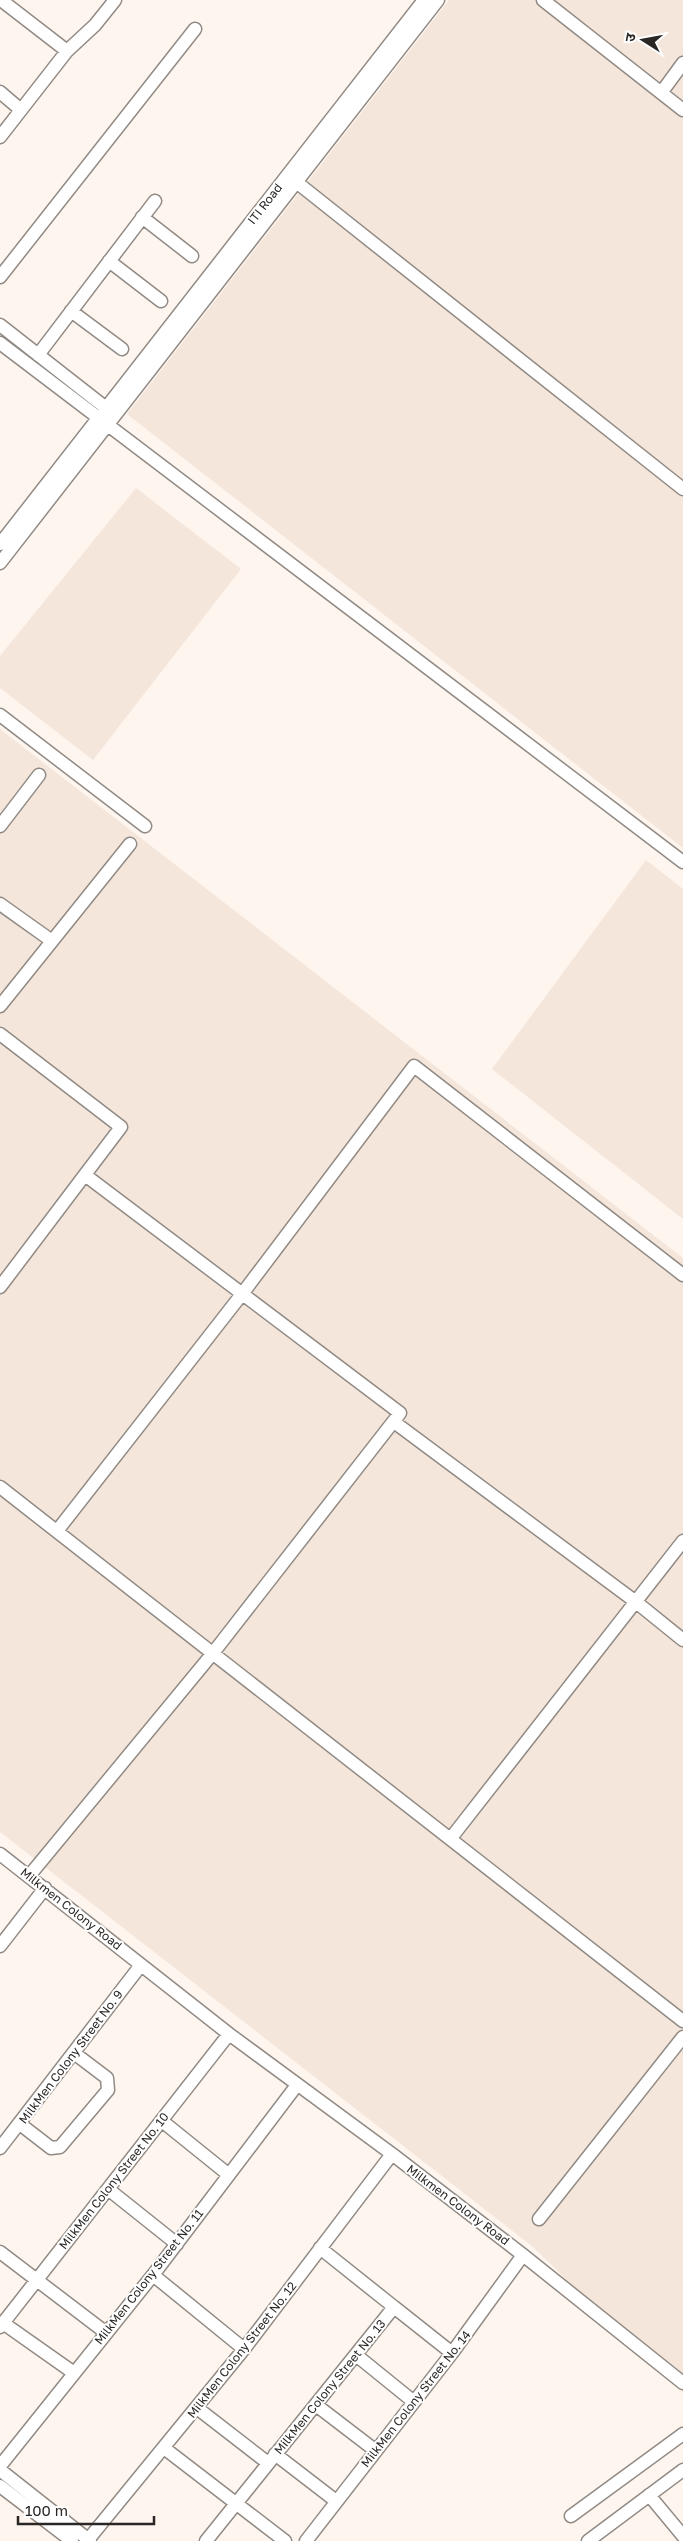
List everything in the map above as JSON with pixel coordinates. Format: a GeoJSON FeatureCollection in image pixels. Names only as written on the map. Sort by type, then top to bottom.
{"type":"FeatureCollection","features":[{"type":"Feature","properties":{"kind":"street"},"geometry":{"type":"LineString","coordinates":[[1,0],[67,51]]}},
{"type":"Feature","properties":{"kind":"street"},"geometry":{"type":"LineString","coordinates":[[0,137],[67,51],[95,25],[115,0]]}},
{"type":"Feature","properties":{"kind":"street","name":"ITI Road"},"geometry":{"type":"LineString","coordinates":[[0,562],[103,422],[106,408],[292,178],[424,0]]}},
{"type":"Feature","properties":{"kind":"street"},"geometry":{"type":"LineString","coordinates":[[103,422],[292,178],[438,0]]}},
{"type":"Feature","properties":{"kind":"street"},"geometry":{"type":"LineString","coordinates":[[543,0],[683,110]]}},
{"type":"Feature","properties":{"kind":"street"},"geometry":{"type":"LineString","coordinates":[[0,277],[195,28]]}},
{"type":"Feature","properties":{"kind":"street"},"geometry":{"type":"LineString","coordinates":[[661,93],[683,63]]}},
{"type":"Feature","properties":{"kind":"street"},"geometry":{"type":"LineString","coordinates":[[0,92],[21,110]]}},
{"type":"Feature","properties":{"kind":"street"},"geometry":{"type":"LineString","coordinates":[[292,178],[683,489]]}},
{"type":"Feature","properties":{"kind":"street"},"geometry":{"type":"LineString","coordinates":[[38,355],[155,201]]}},
{"type":"Feature","properties":{"kind":"street"},"geometry":{"type":"LineString","coordinates":[[142,218],[192,256]]}},
{"type":"Feature","properties":{"kind":"street"},"geometry":{"type":"LineString","coordinates":[[109,261],[160,301]]}},
{"type":"Feature","properties":{"kind":"street"},"geometry":{"type":"LineString","coordinates":[[71,311],[122,348]]}},
{"type":"Feature","properties":{"kind":"street"},"geometry":{"type":"LineString","coordinates":[[0,325],[106,408]]}},
{"type":"Feature","properties":{"kind":"street"},"geometry":{"type":"LineString","coordinates":[[0,343],[683,862]]}},
{"type":"Feature","properties":{"kind":"street","name":"ITI Road"},"geometry":{"type":"LineString","coordinates":[[0,544],[103,422]]}},
{"type":"Feature","properties":{"kind":"street"},"geometry":{"type":"LineString","coordinates":[[0,715],[145,826]]}},
{"type":"Feature","properties":{"kind":"street"},"geometry":{"type":"LineString","coordinates":[[0,826],[39,775]]}},
{"type":"Feature","properties":{"kind":"street"},"geometry":{"type":"LineString","coordinates":[[0,1006],[130,844]]}},
{"type":"Feature","properties":{"kind":"street"},"geometry":{"type":"LineString","coordinates":[[2,910],[52,941]]}},
{"type":"Feature","properties":{"kind":"street"},"geometry":{"type":"LineString","coordinates":[[0,1034],[121,1128],[0,1287]]}},
{"type":"Feature","properties":{"kind":"street"},"geometry":{"type":"LineString","coordinates":[[57,1531],[242,1294],[414,1066],[683,1275]]}},
{"type":"Feature","properties":{"kind":"street"},"geometry":{"type":"LineString","coordinates":[[29,1876],[213,1653],[400,1413],[85,1175]]}},
{"type":"Feature","properties":{"kind":"street"},"geometry":{"type":"LineString","coordinates":[[394,1422],[636,1602],[683,1640]]}},
{"type":"Feature","properties":{"kind":"street"},"geometry":{"type":"LineString","coordinates":[[0,1487],[683,2021]]}},
{"type":"Feature","properties":{"kind":"street"},"geometry":{"type":"LineString","coordinates":[[451,1838],[683,1542]]}},
{"type":"Feature","properties":{"kind":"street","name":"Milkmen Colony Road"},"geometry":{"type":"LineString","coordinates":[[0,1854],[228,2034],[392,2154],[523,2255],[683,2383]]}},
{"type":"Feature","properties":{"kind":"street"},"geometry":{"type":"LineString","coordinates":[[0,1946],[45,1888]]}},
{"type":"Feature","properties":{"kind":"street","name":"MilkMen Colony Street No. 9"},"geometry":{"type":"LineString","coordinates":[[0,2148],[141,1965]]}},
{"type":"Feature","properties":{"kind":"street","name":"MilkMen Colony Street No. 10"},"geometry":{"type":"LineString","coordinates":[[2,2325],[228,2034]]}},
{"type":"Feature","properties":{"kind":"street"},"geometry":{"type":"LineString","coordinates":[[539,2219],[683,2037]]}},
{"type":"Feature","properties":{"kind":"street"},"geometry":{"type":"LineString","coordinates":[[20,2124],[51,2148],[60,2147],[108,2090],[107,2078],[74,2053]]}},
{"type":"Feature","properties":{"kind":"street","name":"MilkMen Colony Street No. 11"},"geometry":{"type":"LineString","coordinates":[[0,2468],[105,2332],[153,2275],[297,2085]]}},
{"type":"Feature","properties":{"kind":"street"},"geometry":{"type":"LineString","coordinates":[[162,2121],[229,2175]]}},
{"type":"Feature","properties":{"kind":"street","name":"MilkMen Colony Street No. 12"},"geometry":{"type":"LineString","coordinates":[[89,2540],[244,2349],[392,2154]]}},
{"type":"Feature","properties":{"kind":"street"},"geometry":{"type":"LineString","coordinates":[[108,2189],[177,2244]]}},
{"type":"Feature","properties":{"kind":"street","name":"MilkMen Colony Street No. 13"},"geometry":{"type":"LineString","coordinates":[[206,2541],[394,2307],[320,2248]]}},
{"type":"Feature","properties":{"kind":"street"},"geometry":{"type":"LineString","coordinates":[[0,2252],[37,2278],[105,2332]]}},
{"type":"Feature","properties":{"kind":"street","name":"MilkMen Colony Street No. 14"},"geometry":{"type":"LineString","coordinates":[[306,2541],[452,2353],[523,2255]]}},
{"type":"Feature","properties":{"kind":"street"},"geometry":{"type":"LineString","coordinates":[[153,2275],[244,2349]]}},
{"type":"Feature","properties":{"kind":"street"},"geometry":{"type":"LineString","coordinates":[[394,2307],[452,2353]]}},
{"type":"Feature","properties":{"kind":"street"},"geometry":{"type":"LineString","coordinates":[[2,2325],[74,2373]]}},
{"type":"Feature","properties":{"kind":"street"},"geometry":{"type":"LineString","coordinates":[[356,2355],[414,2402]]}},
{"type":"Feature","properties":{"kind":"street"},"geometry":{"type":"LineString","coordinates":[[316,2405],[376,2451]]}},
{"type":"Feature","properties":{"kind":"street"},"geometry":{"type":"LineString","coordinates":[[197,2408],[336,2501]]}},
{"type":"Feature","properties":{"kind":"street"},"geometry":{"type":"LineString","coordinates":[[571,2516],[683,2434]]}},
{"type":"Feature","properties":{"kind":"street"},"geometry":{"type":"LineString","coordinates":[[164,2448],[285,2541]]}},
{"type":"Feature","properties":{"kind":"street"},"geometry":{"type":"LineString","coordinates":[[0,2468],[89,2540]]}},
{"type":"Feature","properties":{"kind":"street"},"geometry":{"type":"LineString","coordinates":[[588,2541],[683,2470]]}},
{"type":"Feature","properties":{"kind":"street"},"geometry":{"type":"LineString","coordinates":[[0,2486],[72,2541]]}},
{"type":"Feature","properties":{"kind":"street"},"geometry":{"type":"LineString","coordinates":[[649,2495],[683,2536]]}},
{"type":"Feature","properties":{"kind":"shaded area"},"geometry":{"type":"Polygon","coordinates":[[[449,0],[683,0],[683,848],[127,414],[449,0]]]}},
{"type":"Feature","properties":{"kind":"shaded area"},"geometry":{"type":"Polygon","coordinates":[[[136,488],[241,569],[93,760],[0,688],[0,656],[136,488]]]}},
{"type":"Feature","properties":{"kind":"shaded area"},"geometry":{"type":"Polygon","coordinates":[[[0,729],[683,1258],[683,2393],[533,2247],[0,1832],[0,729]]]}},
{"type":"Feature","properties":{"kind":"shaded area"},"geometry":{"type":"Polygon","coordinates":[[[646,860],[683,889],[683,1219],[492,1069],[646,860]]]}}]}
